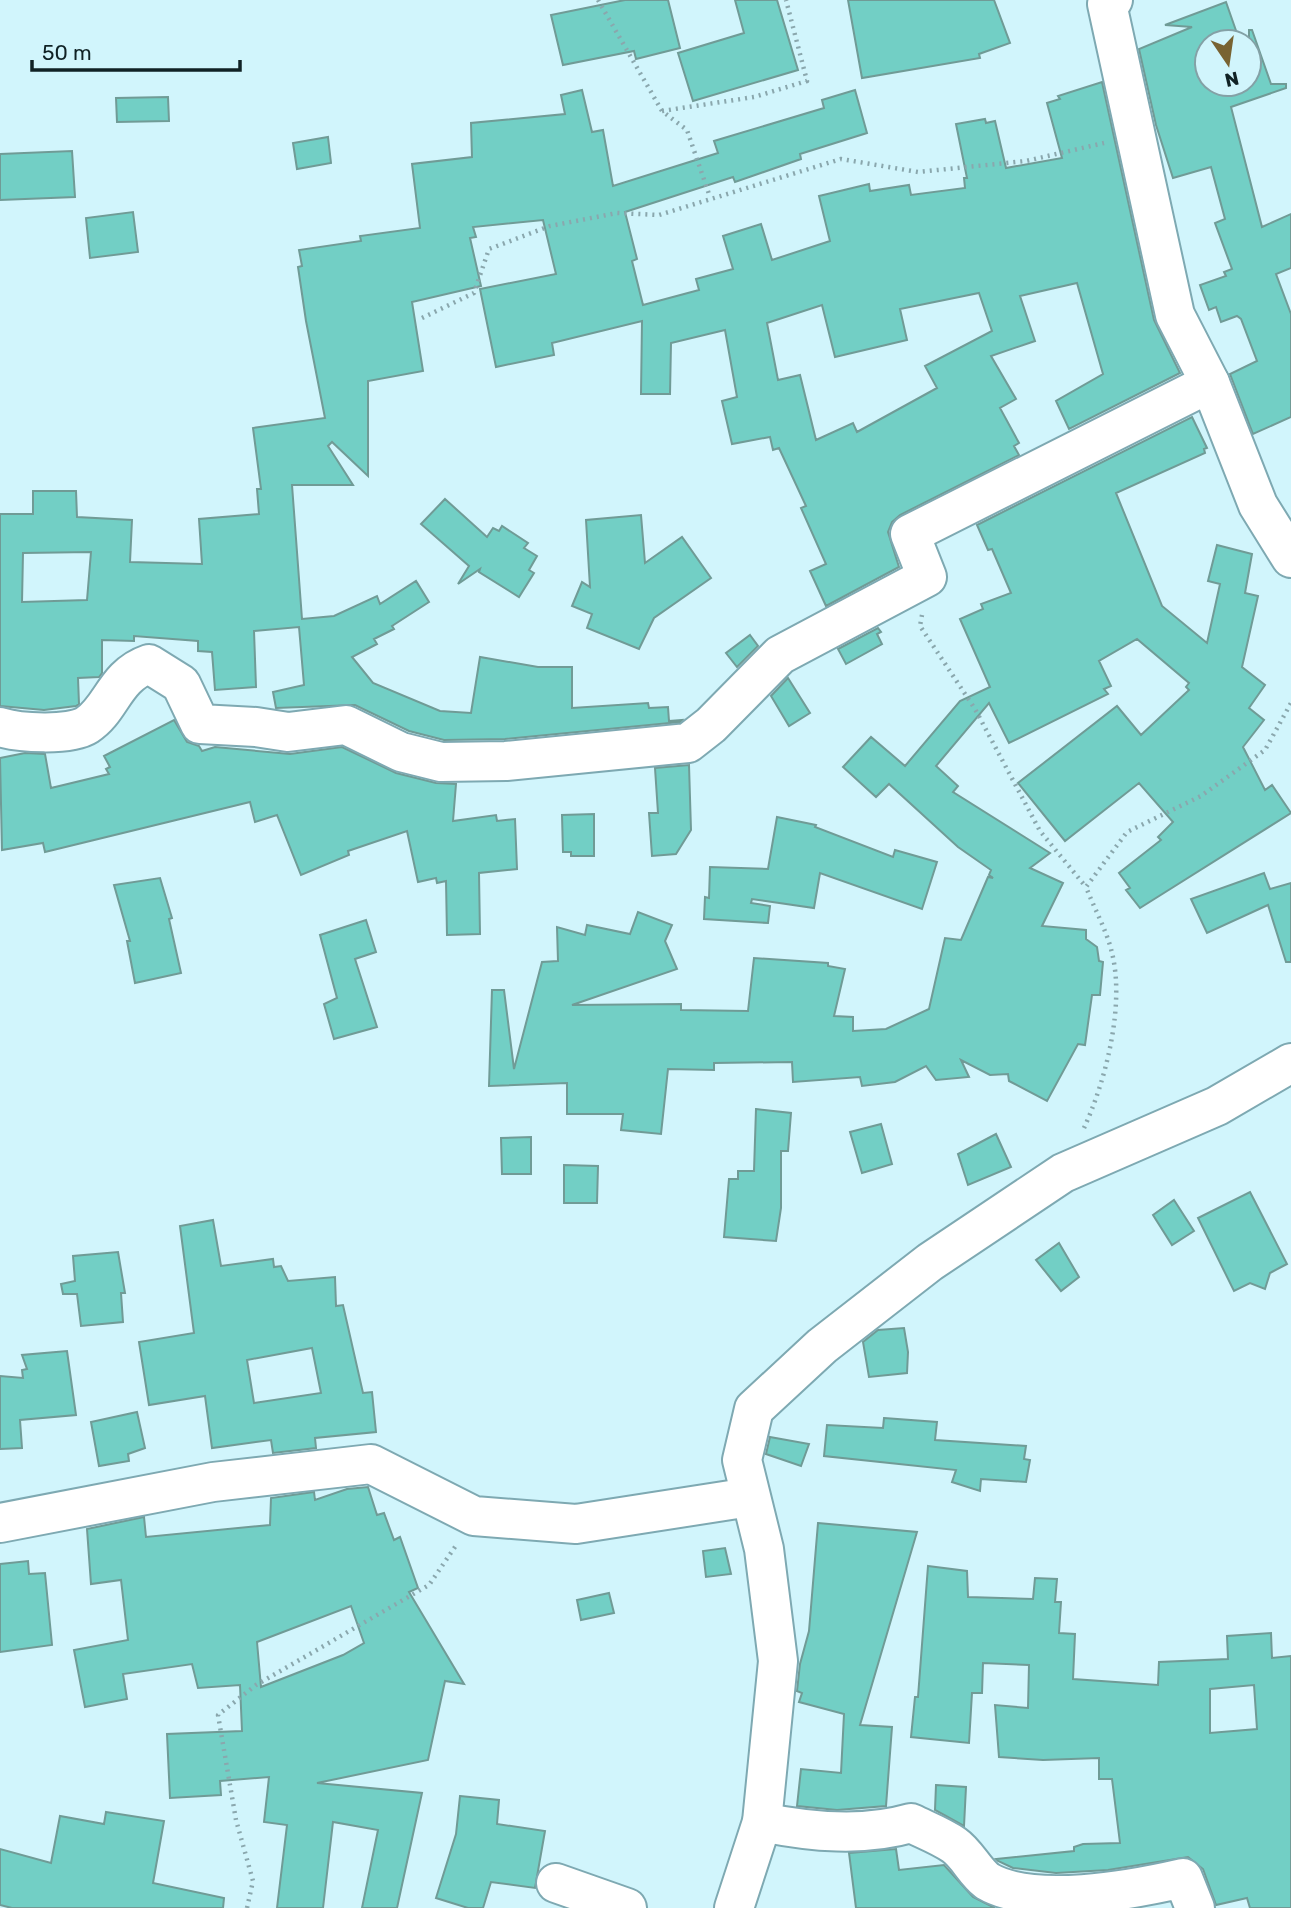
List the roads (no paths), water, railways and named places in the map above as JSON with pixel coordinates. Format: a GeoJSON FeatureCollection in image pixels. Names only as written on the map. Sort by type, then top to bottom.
{"type":"FeatureCollection","features":[{"type":"Feature","properties":{"kind":"street"},"geometry":{"type":"LineString","coordinates":[[1114,0],[1107,4],[1175,315],[1210,383],[1258,505],[1291,558]]}},
{"type":"Feature","properties":{"kind":"street"},"geometry":{"type":"LineString","coordinates":[[0,727],[16,732],[62,731],[87,726],[133,670],[149,664],[181,684],[200,724],[288,732],[346,724],[401,752],[441,762],[506,761],[688,743],[711,725],[780,655],[927,577],[910,534],[1210,383]]}},
{"type":"Feature","properties":{"kind":"street"},"geometry":{"type":"LineString","coordinates":[[734,1908],[762,1822],[778,1661],[764,1549],[743,1460],[754,1409],[822,1346],[919,1271],[1063,1173],[1217,1106],[1291,1063]]}},
{"type":"Feature","properties":{"kind":"street"},"geometry":{"type":"LineString","coordinates":[[0,1523],[213,1482],[371,1464],[474,1517],[576,1524],[750,1497]]}},
{"type":"Feature","properties":{"kind":"street"},"geometry":{"type":"LineString","coordinates":[[762,1822],[794,1829],[848,1832],[885,1831],[911,1823],[956,1846],[985,1880],[1008,1892],[1065,1897],[1131,1890],[1183,1878],[1195,1908]]}},
{"type":"Feature","properties":{"kind":"street"},"geometry":{"type":"LineString","coordinates":[[556,1883],[627,1908]]}}]}
